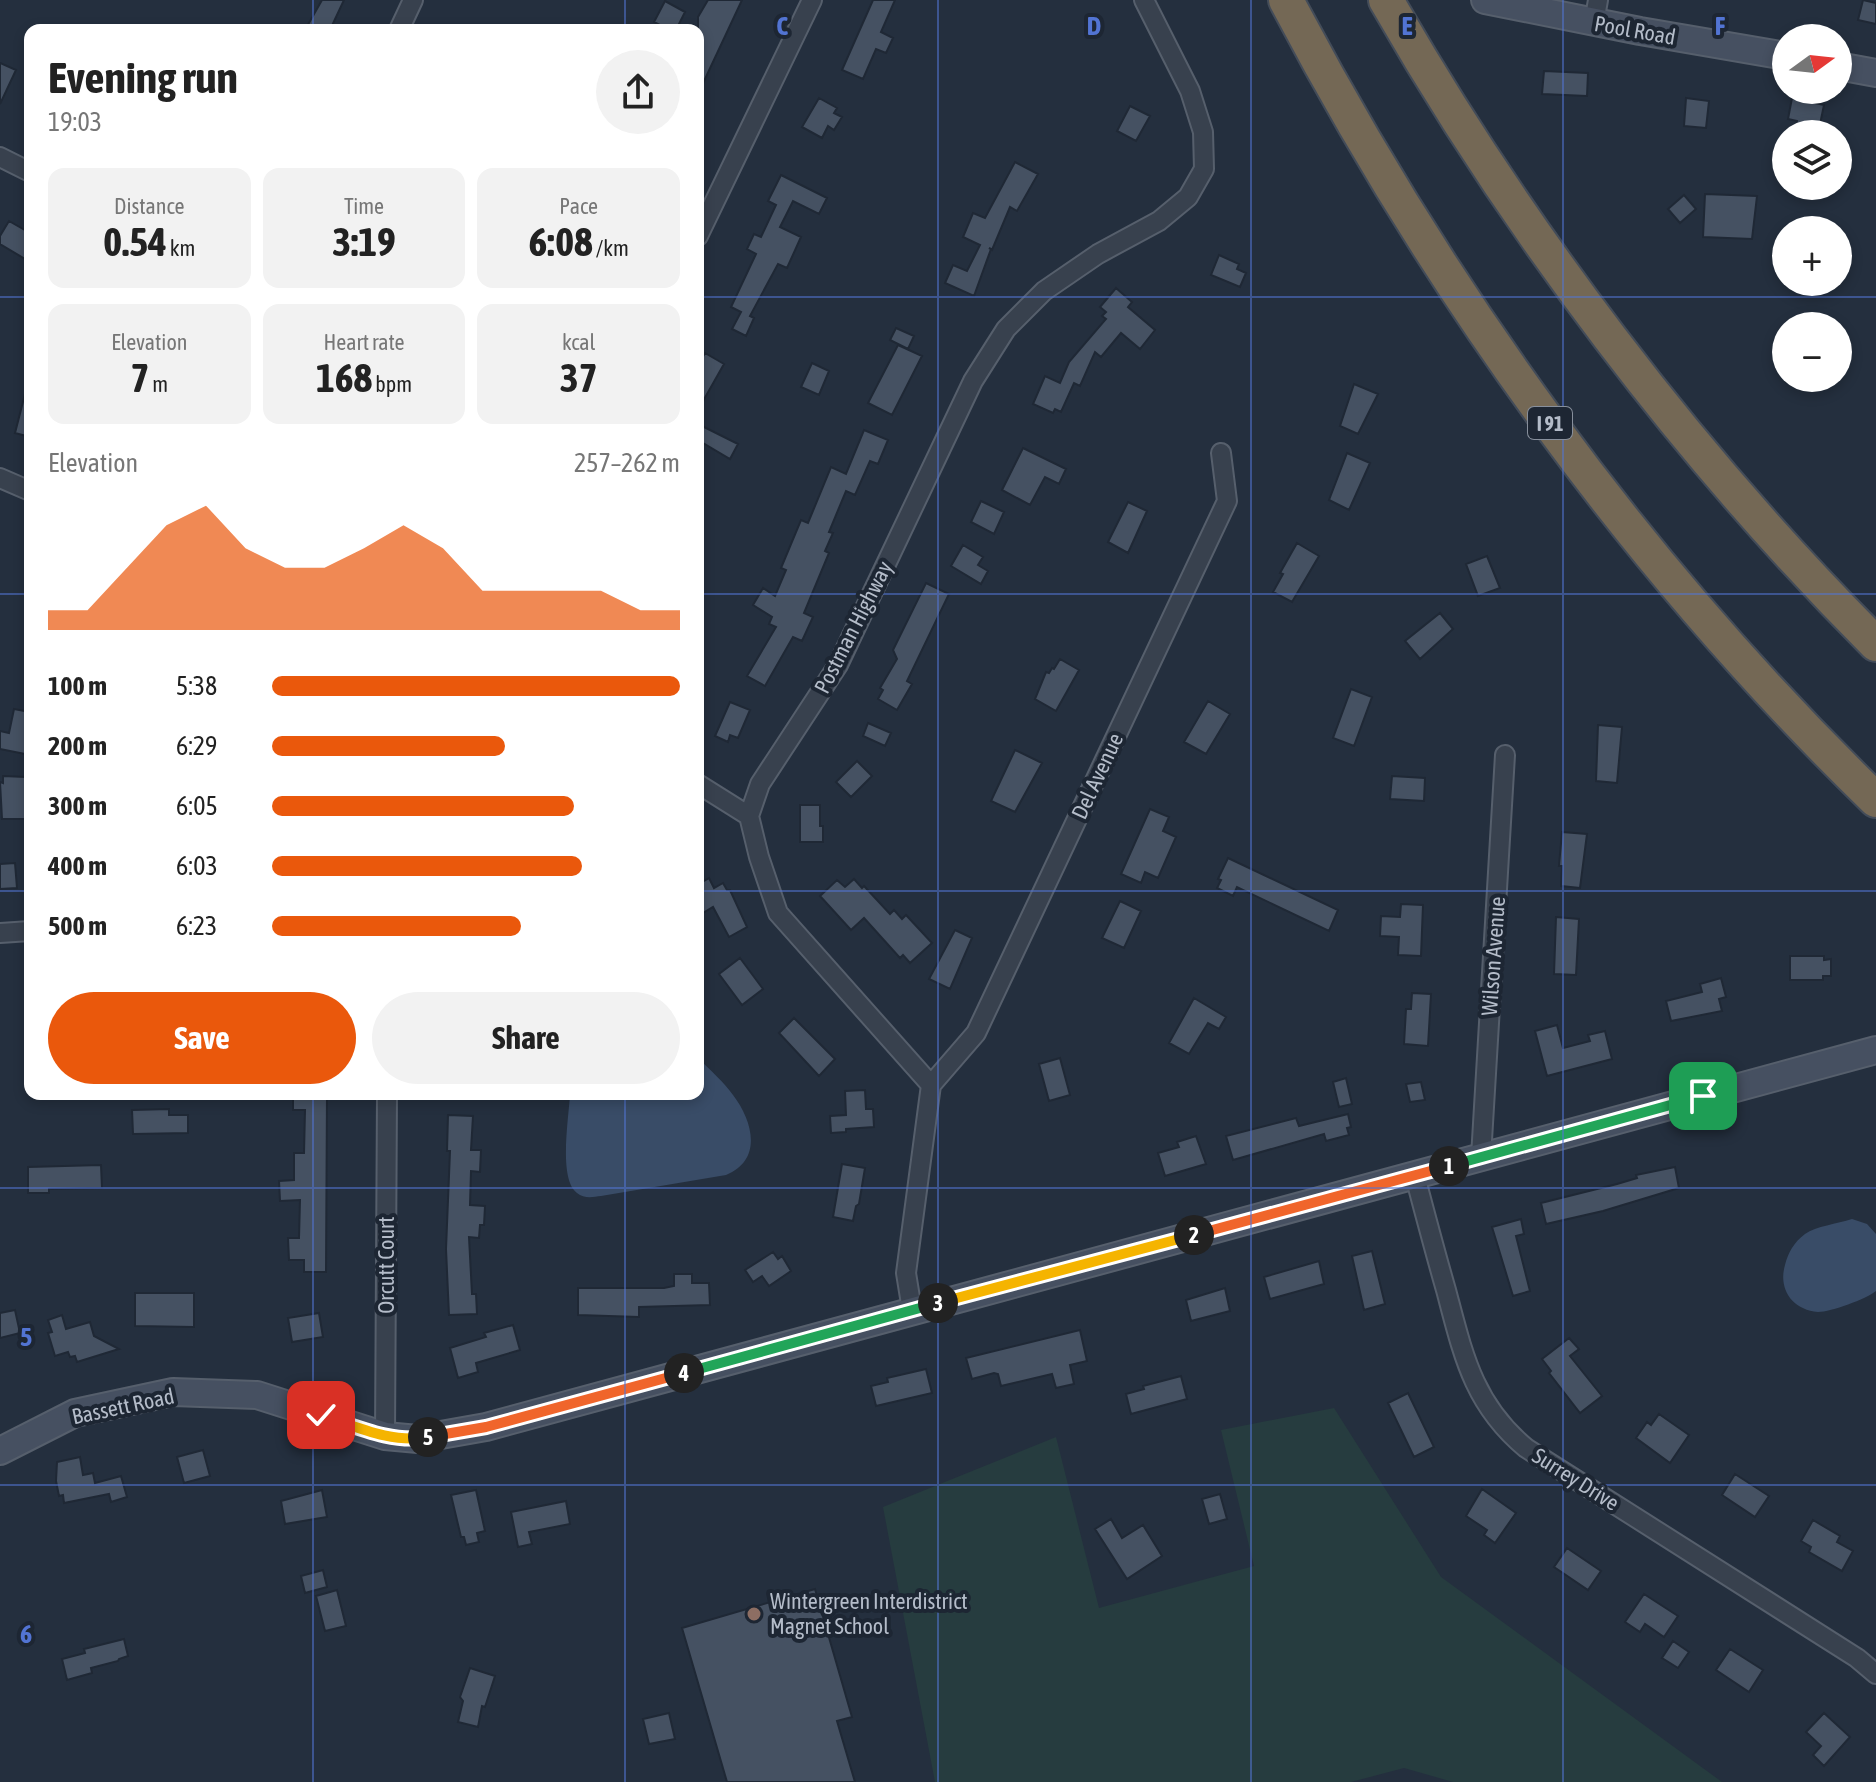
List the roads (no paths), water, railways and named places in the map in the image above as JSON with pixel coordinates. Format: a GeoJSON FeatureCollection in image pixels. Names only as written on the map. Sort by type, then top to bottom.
{"type":"FeatureCollection","features":[{"type":"Feature","properties":{"kind":"highway","name":"I 91"},"geometry":{"type":"LineString","coordinates":[[1286,0],[1346,109],[1425,239],[1560,437],[1716,629],[1876,800]]}},
{"type":"Feature","properties":{"kind":"highway"},"geometry":{"type":"LineString","coordinates":[[1386,0],[1506,189],[1624,354],[1756,514],[1876,644]]}},
{"type":"Feature","properties":{"kind":"street"},"geometry":{"type":"LineString","coordinates":[[402,24],[413,0]]}},
{"type":"Feature","properties":{"kind":"street"},"geometry":{"type":"LineString","coordinates":[[704,224],[812,0]]}},
{"type":"Feature","properties":{"kind":"street","name":"Postman Highway"},"geometry":{"type":"LineString","coordinates":[[749,816],[760,784],[838,665],[973,381],[1006,329],[1044,291],[1098,254],[1159,221],[1188,197],[1204,169],[1203,132],[1190,91],[1144,0]]}},
{"type":"Feature","properties":{"kind":"street","name":"Pool Road"},"geometry":{"type":"LineString","coordinates":[[1485,0],[1596,11],[1772,53]]}},
{"type":"Feature","properties":{"kind":"street"},"geometry":{"type":"LineString","coordinates":[[1852,69],[1876,73]]}},
{"type":"Feature","properties":{"kind":"street"},"geometry":{"type":"LineString","coordinates":[[0,157],[24,169]]}},
{"type":"Feature","properties":{"kind":"street","name":"Del Avenue"},"geometry":{"type":"LineString","coordinates":[[931,1085],[976,1033],[1227,501],[1221,453]]}},
{"type":"Feature","properties":{"kind":"street"},"geometry":{"type":"LineString","coordinates":[[0,478],[24,488]]}},
{"type":"Feature","properties":{"kind":"street","name":"Wilson Avenue"},"geometry":{"type":"LineString","coordinates":[[1481,1157],[1505,755]]}},
{"type":"Feature","properties":{"kind":"street"},"geometry":{"type":"LineString","coordinates":[[704,788],[749,816],[778,913],[931,1085],[906,1273],[912,1310]]}},
{"type":"Feature","properties":{"kind":"street"},"geometry":{"type":"LineString","coordinates":[[0,933],[24,931]]}},
{"type":"Feature","properties":{"kind":"street","name":"Bassett Road"},"geometry":{"type":"LineString","coordinates":[[0,1451],[75,1413],[173,1392],[257,1395],[385,1436],[418,1439],[486,1427],[1876,1050]]}},
{"type":"Feature","properties":{"kind":"street","name":"Orcutt Court"},"geometry":{"type":"LineString","coordinates":[[385,1436],[387,1100]]}},
{"type":"Feature","properties":{"kind":"street","name":"Surrey Drive"},"geometry":{"type":"LineString","coordinates":[[1415,1176],[1465,1362],[1497,1421],[1526,1448],[1857,1658],[1876,1674]]}},
{"type":"Feature","properties":{"kind":"water"},"geometry":{"type":"Polygon","coordinates":[[[704,1064],[740,1105],[751,1139],[746,1160],[726,1175],[586,1197],[571,1186],[566,1162],[570,1100],[704,1100],[704,1064]]]}},
{"type":"Feature","properties":{"kind":"water"},"geometry":{"type":"Polygon","coordinates":[[[1852,1219],[1867,1224],[1876,1234],[1876,1291],[1857,1301],[1818,1312],[1794,1303],[1786,1290],[1783,1274],[1792,1248],[1810,1231],[1852,1219]]]}},
{"type":"Feature","properties":{"kind":"place","name":"Wintergreen Interdistrict Magnet School"},"geometry":{"type":"Point","coordinates":[754,1614]}}]}
